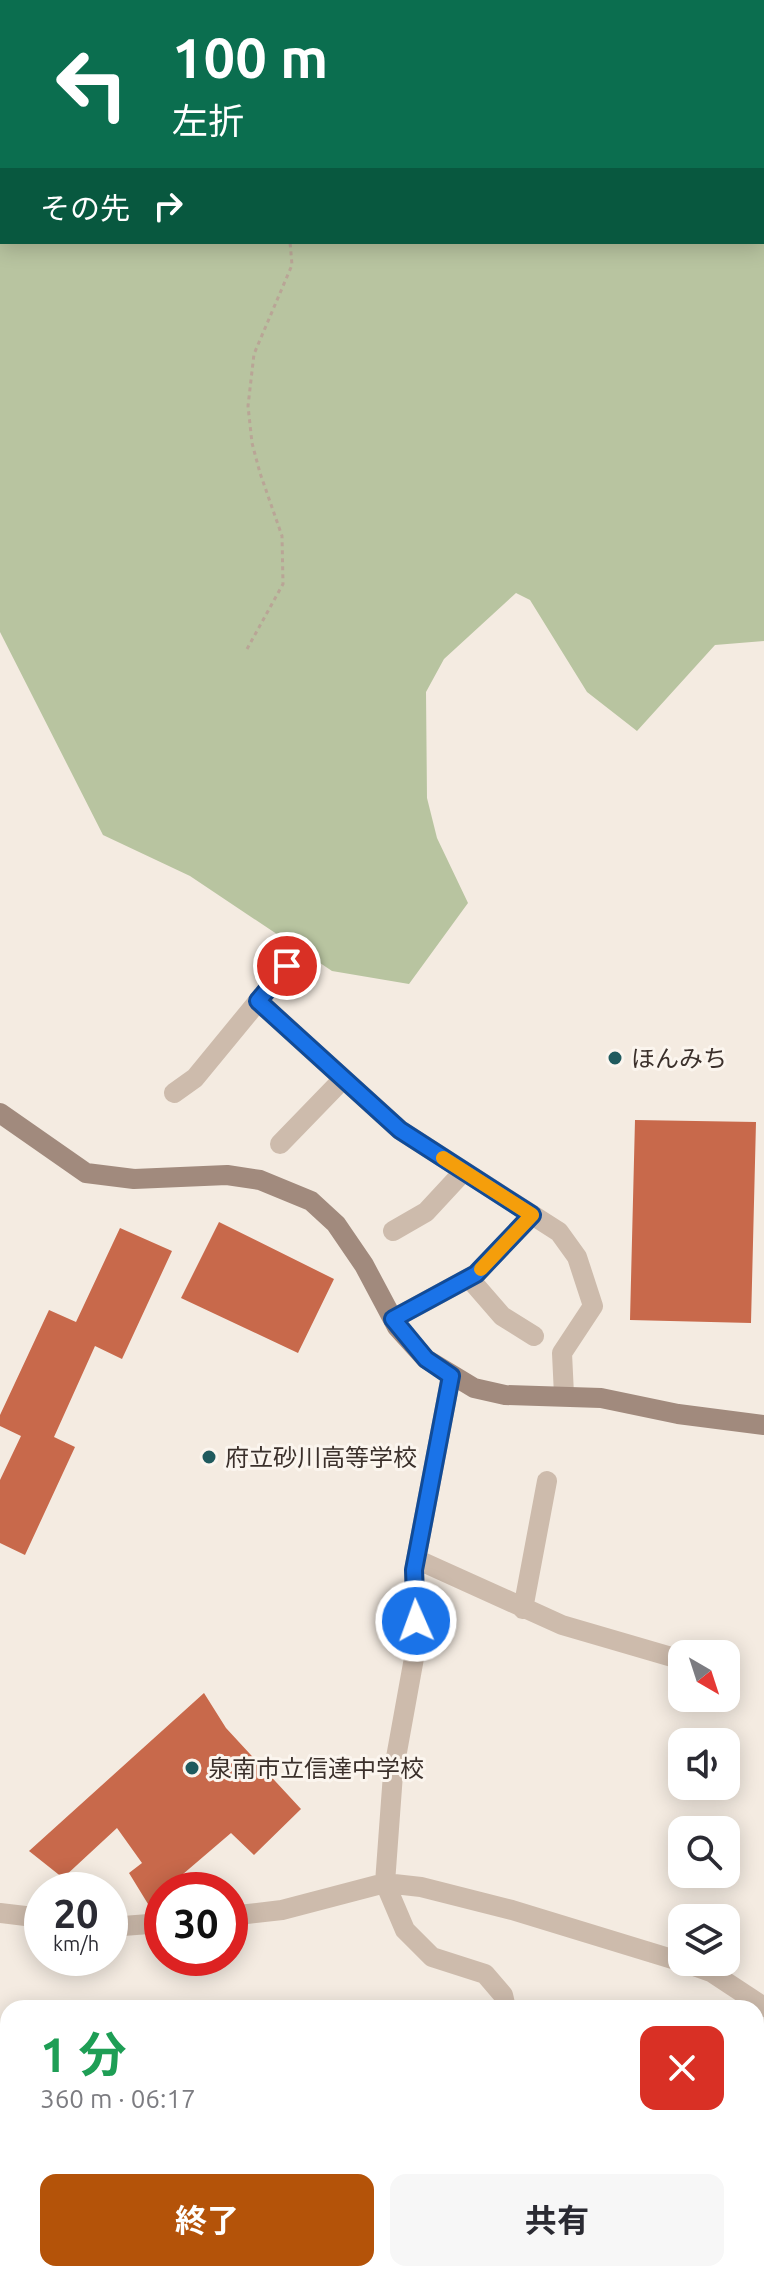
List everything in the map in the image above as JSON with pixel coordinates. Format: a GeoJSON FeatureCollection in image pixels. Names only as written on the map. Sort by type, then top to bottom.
{"type":"FeatureCollection","features":[{"type":"Feature","properties":{"kind":"street"},"geometry":{"type":"LineString","coordinates":[[174,1093],[195,1078],[287,966]]}},
{"type":"Feature","properties":{"kind":"street"},"geometry":{"type":"LineString","coordinates":[[258,1001],[400,1130],[559,1232],[577,1257],[593,1306],[562,1353],[564,1395]]}},
{"type":"Feature","properties":{"kind":"street"},"geometry":{"type":"LineString","coordinates":[[280,1144],[343,1079]]}},
{"type":"Feature","properties":{"kind":"street"},"geometry":{"type":"LineString","coordinates":[[0,1113],[86,1173],[134,1179],[227,1175],[260,1180],[311,1201],[336,1224],[364,1265],[393,1319],[426,1359],[474,1388],[505,1395],[601,1398],[678,1414],[764,1425]]}},
{"type":"Feature","properties":{"kind":"street"},"geometry":{"type":"LineString","coordinates":[[393,1231],[426,1212],[464,1171]]}},
{"type":"Feature","properties":{"kind":"street"},"geometry":{"type":"LineString","coordinates":[[393,1319],[469,1278],[532,1215]]}},
{"type":"Feature","properties":{"kind":"street"},"geometry":{"type":"LineString","coordinates":[[469,1278],[502,1316],[534,1336]]}},
{"type":"Feature","properties":{"kind":"street"},"geometry":{"type":"LineString","coordinates":[[451,1376],[416,1559],[416,1647],[393,1774],[385,1883],[405,1930],[432,1957],[485,1974],[504,2000]]}},
{"type":"Feature","properties":{"kind":"street"},"geometry":{"type":"LineString","coordinates":[[523,1609],[547,1481]]}},
{"type":"Feature","properties":{"kind":"street"},"geometry":{"type":"LineString","coordinates":[[416,1559],[562,1625],[668,1656]]}},
{"type":"Feature","properties":{"kind":"street"},"geometry":{"type":"LineString","coordinates":[[248,1914],[282,1910],[385,1883],[421,1887],[512,1910],[668,1958]]}},
{"type":"Feature","properties":{"kind":"street"},"geometry":{"type":"LineString","coordinates":[[0,1913],[24,1916]]}},
{"type":"Feature","properties":{"kind":"street"},"geometry":{"type":"LineString","coordinates":[[717,1976],[753,2000]]}},
{"type":"Feature","properties":{"kind":"path"},"geometry":{"type":"LineString","coordinates":[[247,649],[283,584],[282,536],[252,443],[248,406],[254,354],[292,265],[290,244]]}},
{"type":"Feature","properties":{"kind":"green space"},"geometry":{"type":"Polygon","coordinates":[[[0,244],[764,244],[764,641],[715,645],[637,731],[587,692],[530,600],[516,593],[444,659],[426,692],[427,798],[437,838],[468,903],[409,984],[332,971],[190,876],[103,835],[0,632],[0,244]]]}},
{"type":"Feature","properties":{"kind":"building"},"geometry":{"type":"Polygon","coordinates":[[[635,1120],[756,1122],[751,1323],[630,1320],[635,1120]]]}},
{"type":"Feature","properties":{"kind":"building"},"geometry":{"type":"Polygon","coordinates":[[[219,1222],[334,1279],[298,1353],[181,1298],[219,1222]]]}},
{"type":"Feature","properties":{"kind":"building"},"geometry":{"type":"Polygon","coordinates":[[[120,1228],[172,1251],[122,1359],[95,1346],[54,1437],[75,1447],[25,1555],[0,1543],[0,1480],[21,1436],[0,1426],[0,1415],[49,1310],[76,1322],[120,1228]]]}},
{"type":"Feature","properties":{"kind":"building","name":"泉南市立信達中学校"},"geometry":{"type":"Polygon","coordinates":[[[204,1693],[226,1728],[301,1809],[254,1855],[231,1833],[185,1872],[144,1872],[144,1897],[129,1873],[142,1863],[117,1828],[69,1872],[55,1872],[29,1851],[204,1693]]]}},
{"type":"Feature","properties":{"kind":"slow traffic"},"geometry":{"type":"LineString","coordinates":[[443,1158],[532,1215],[481,1269]]}},
{"type":"Feature","properties":{"kind":"place","name":"ほんみち"},"geometry":{"type":"Point","coordinates":[615,1058]}},
{"type":"Feature","properties":{"kind":"place","name":"府立砂川高等学校"},"geometry":{"type":"Point","coordinates":[209,1457]}},
{"type":"Feature","properties":{"kind":"place","name":"泉南市立信達中学校"},"geometry":{"type":"Point","coordinates":[192,1768]}},
{"type":"Feature","properties":{"kind":"route"},"geometry":{"type":"LineString","coordinates":[[287,966],[258,1001],[400,1130],[532,1215],[476,1274],[393,1319],[426,1359],[451,1376],[414,1570],[416,1621]]}}]}
